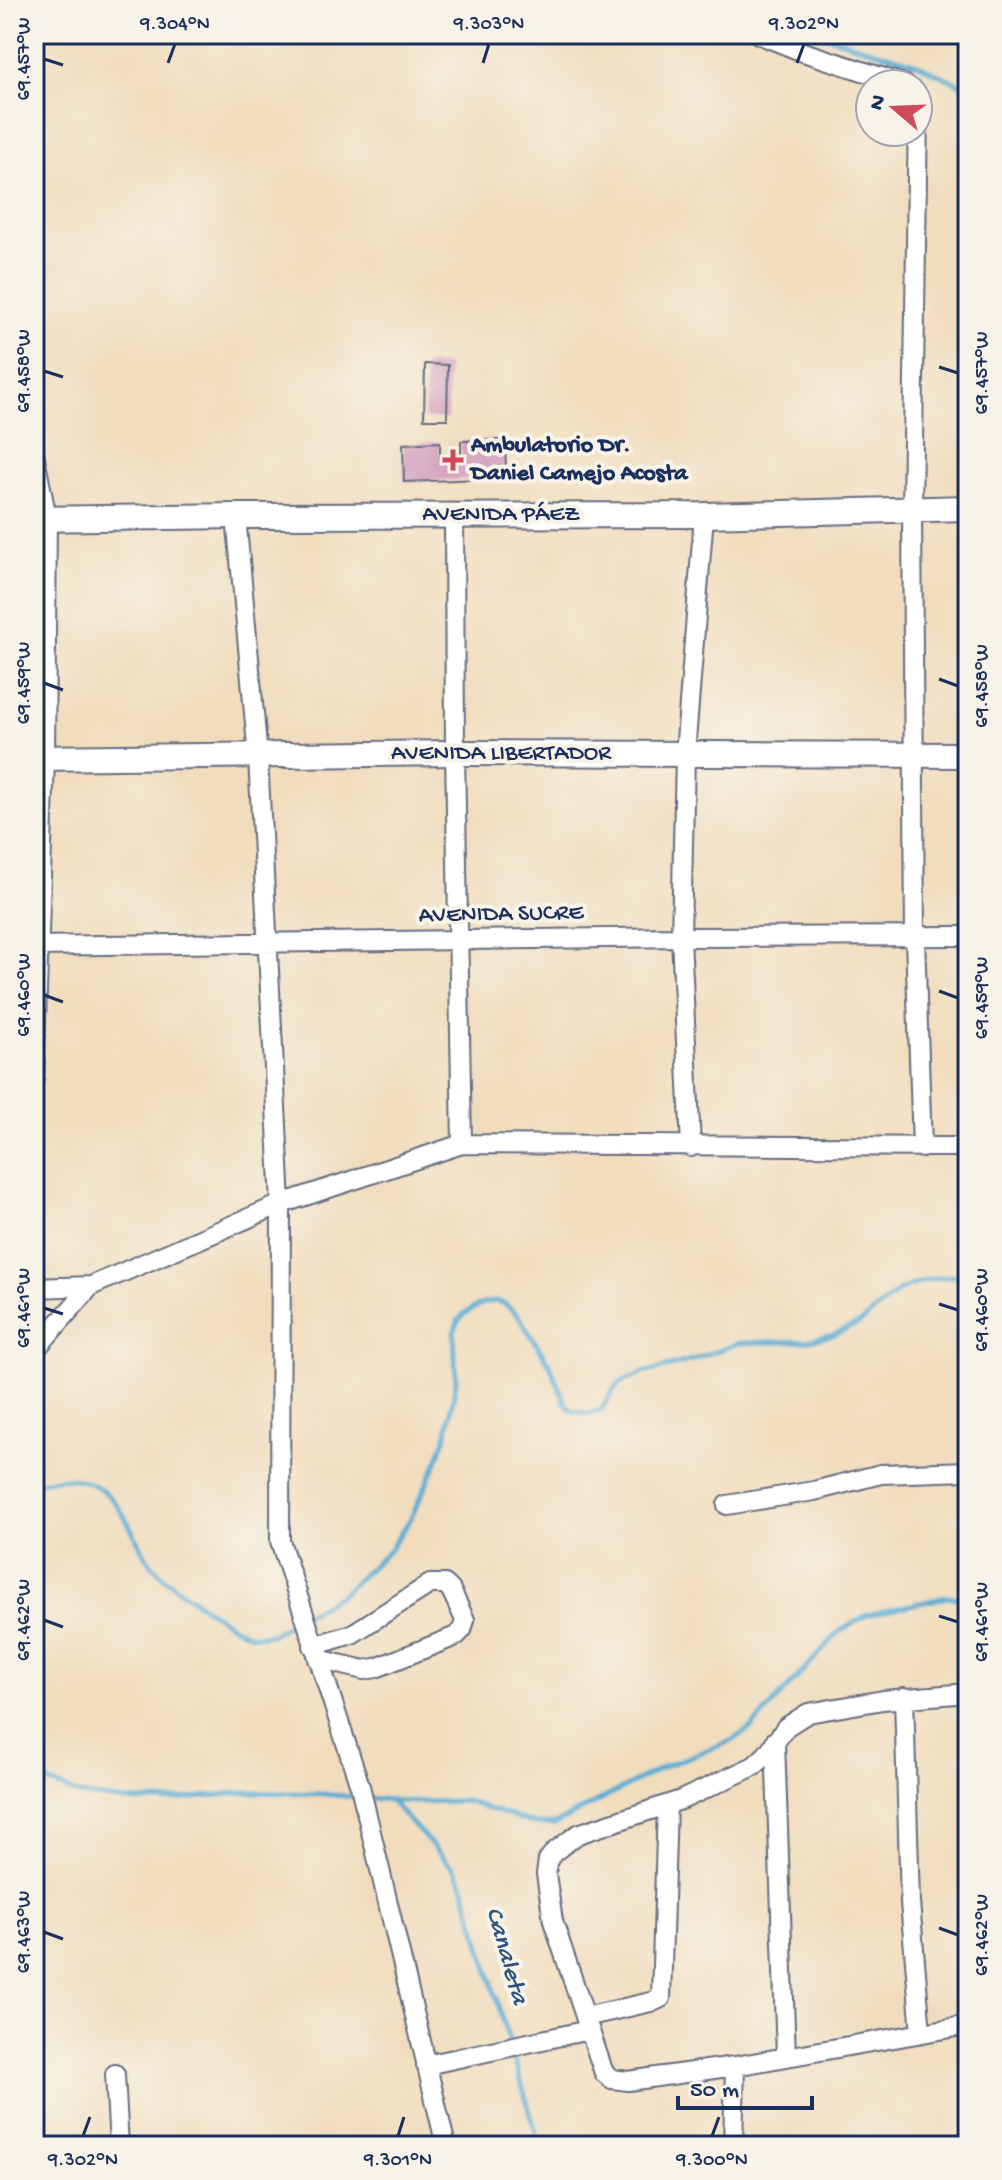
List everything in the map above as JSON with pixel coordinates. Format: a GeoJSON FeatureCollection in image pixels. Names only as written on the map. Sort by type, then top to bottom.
{"type":"FeatureCollection","features":[{"type":"Feature","properties":{"kind":"main road","name":"AVENIDA PÁEZ"},"geometry":{"type":"LineString","coordinates":[[40,519],[704,515],[968,508]]}},
{"type":"Feature","properties":{"kind":"main road","name":"AVENIDA LIBERTADOR"},"geometry":{"type":"LineString","coordinates":[[39,758],[455,753],[968,755]]}},
{"type":"Feature","properties":{"kind":"street"},"geometry":{"type":"LineString","coordinates":[[758,34],[854,68]]}},
{"type":"Feature","properties":{"kind":"street"},"geometry":{"type":"LineString","coordinates":[[917,148],[912,510],[915,937],[922,1148]]}},
{"type":"Feature","properties":{"kind":"street"},"geometry":{"type":"LineString","coordinates":[[34,453],[40,519],[34,1078]]}},
{"type":"Feature","properties":{"kind":"street"},"geometry":{"type":"LineString","coordinates":[[454,515],[462,1144]]}},
{"type":"Feature","properties":{"kind":"street"},"geometry":{"type":"LineString","coordinates":[[691,1147],[681,937],[685,754],[704,515]]}},
{"type":"Feature","properties":{"kind":"street"},"geometry":{"type":"LineString","coordinates":[[236,516],[258,757],[281,1204],[280,1541],[360,1786],[446,2146]]}},
{"type":"Feature","properties":{"kind":"street","name":"AVENIDA SUCRE"},"geometry":{"type":"LineString","coordinates":[[35,946],[968,936]]}},
{"type":"Feature","properties":{"kind":"street"},"geometry":{"type":"LineString","coordinates":[[34,1288],[91,1286],[281,1204],[462,1144],[968,1147]]}},
{"type":"Feature","properties":{"kind":"street"},"geometry":{"type":"LineString","coordinates":[[34,1351],[91,1286]]}},
{"type":"Feature","properties":{"kind":"street"},"geometry":{"type":"LineString","coordinates":[[727,1505],[814,1491],[881,1474],[968,1471]]}},
{"type":"Feature","properties":{"kind":"street"},"geometry":{"type":"LineString","coordinates":[[430,1584],[445,1584],[451,1590],[465,1620],[456,1636],[376,1668],[364,1670],[316,1652],[352,1634],[430,1584]]}},
{"type":"Feature","properties":{"kind":"street"},"geometry":{"type":"LineString","coordinates":[[968,1693],[904,1697],[808,1713],[786,1727],[767,1754],[754,1766],[667,1805],[578,1834],[562,1844],[548,1860],[546,1874],[553,1921],[604,2073],[612,2079],[628,2081],[735,2066],[968,2025]]}},
{"type":"Feature","properties":{"kind":"street"},"geometry":{"type":"LineString","coordinates":[[904,1697],[911,1916],[921,2033]]}},
{"type":"Feature","properties":{"kind":"street"},"geometry":{"type":"LineString","coordinates":[[775,1741],[786,2057]]}},
{"type":"Feature","properties":{"kind":"street"},"geometry":{"type":"LineString","coordinates":[[426,2065],[587,2024],[661,1998],[667,1805]]}},
{"type":"Feature","properties":{"kind":"street"},"geometry":{"type":"LineString","coordinates":[[733,2146],[735,2066]]}},
{"type":"Feature","properties":{"kind":"street"},"geometry":{"type":"LineString","coordinates":[[115,2074],[119,2146]]}},
{"type":"Feature","properties":{"kind":"building"},"geometry":{"type":"Polygon","coordinates":[[[425,364],[448,365],[447,419],[424,419],[425,364]]]}},
{"type":"Feature","properties":{"kind":"building"},"geometry":{"type":"Polygon","coordinates":[[[505,440],[506,478],[404,482],[403,444],[440,442],[440,458],[461,457],[461,441],[505,440]]]}},
{"type":"Feature","properties":{"kind":"waterway"},"geometry":{"type":"LineString","coordinates":[[819,34],[917,64],[968,88]]}},
{"type":"Feature","properties":{"kind":"waterway"},"geometry":{"type":"LineString","coordinates":[[34,1483],[68,1479],[89,1483],[100,1489],[118,1507],[152,1565],[169,1581],[248,1634],[272,1634],[343,1593],[390,1549],[410,1520],[447,1433],[456,1381],[454,1332],[464,1314],[481,1304],[495,1301],[505,1304],[518,1315],[550,1365],[565,1402],[571,1410],[590,1414],[602,1409],[623,1381],[643,1373],[739,1343],[806,1341],[833,1335],[860,1323],[900,1290],[925,1280],[968,1274]]}},
{"type":"Feature","properties":{"kind":"waterway"},"geometry":{"type":"LineString","coordinates":[[34,1776],[80,1795],[126,1801],[166,1801],[247,1792],[323,1794],[414,1802],[465,1801],[535,1824],[555,1824],[665,1766],[731,1741],[751,1728],[839,1632],[867,1615],[946,1597],[968,1598]]}},
{"type":"Feature","properties":{"kind":"waterway","name":"Canaleta"},"geometry":{"type":"LineString","coordinates":[[390,1800],[454,1869],[463,1885],[540,2146]]}},
{"type":"Feature","properties":{"kind":"place","name":"Ambulatorio Dr. Daniel Camejo Acosta"},"geometry":{"type":"Point","coordinates":[453,460]}}]}
